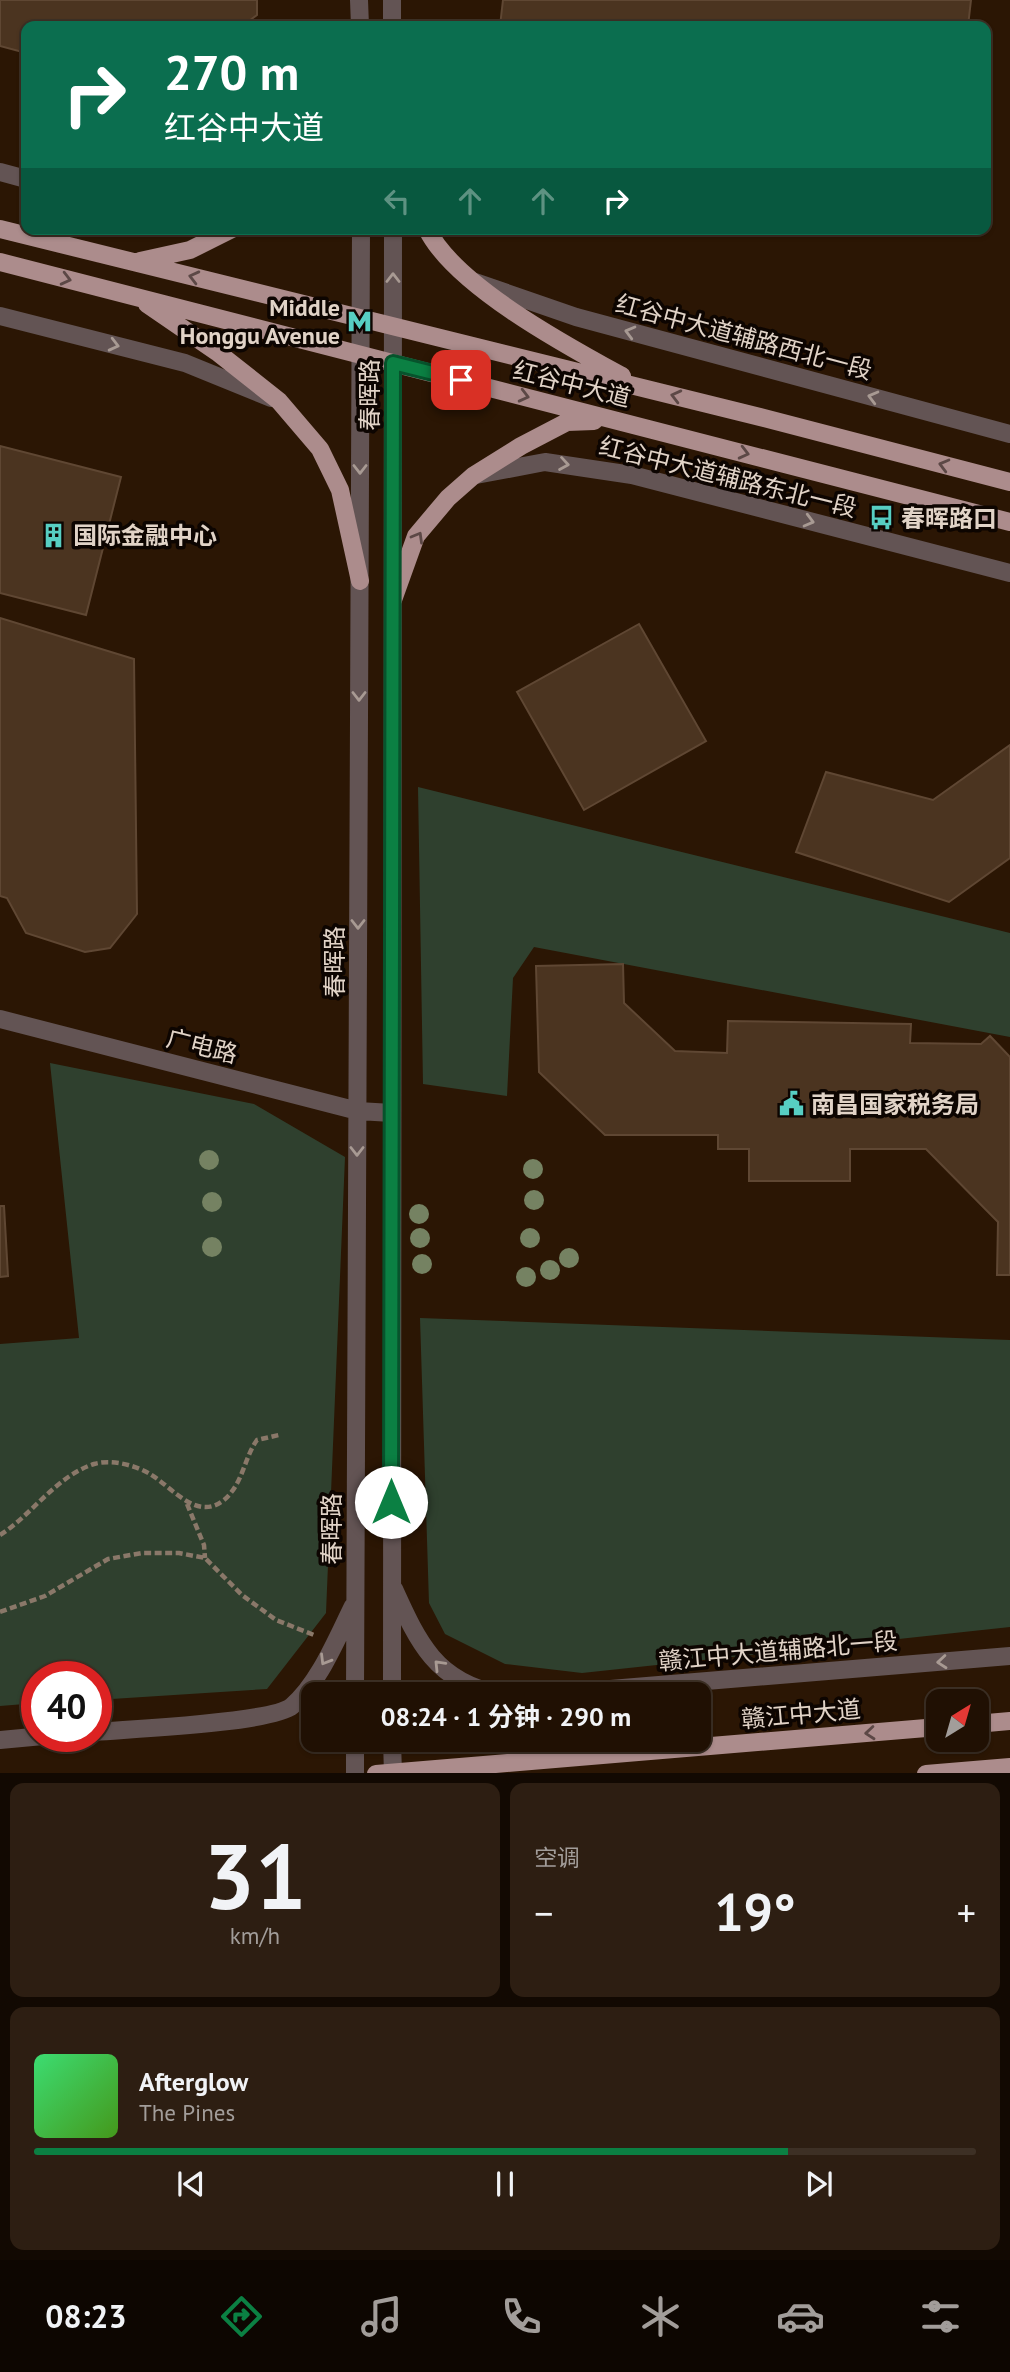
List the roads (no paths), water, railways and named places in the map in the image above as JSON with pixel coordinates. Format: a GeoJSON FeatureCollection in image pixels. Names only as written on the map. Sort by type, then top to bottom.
{"type":"FeatureCollection","features":[{"type":"Feature","properties":{"kind":"main road","name":"红谷中大道"},"geometry":{"type":"LineString","coordinates":[[0,229],[21,234]]}},
{"type":"Feature","properties":{"kind":"main road","name":"红谷中大道"},"geometry":{"type":"LineString","coordinates":[[25,235],[1010,482]]}},
{"type":"Feature","properties":{"kind":"main road"},"geometry":{"type":"LineString","coordinates":[[135,262],[190,250],[220,235]]}},
{"type":"Feature","properties":{"kind":"main road"},"geometry":{"type":"LineString","coordinates":[[430,235],[467,279],[558,339],[647,389]]}},
{"type":"Feature","properties":{"kind":"main road","name":"红谷中大道"},"geometry":{"type":"LineString","coordinates":[[0,262],[1010,522]]}},
{"type":"Feature","properties":{"kind":"main road"},"geometry":{"type":"LineString","coordinates":[[136,297],[217,352],[279,401],[320,449],[340,490],[360,581]]}},
{"type":"Feature","properties":{"kind":"main road"},"geometry":{"type":"LineString","coordinates":[[393,600],[416,536],[448,498],[473,476],[521,446],[567,422],[615,420]]}},
{"type":"Feature","properties":{"kind":"main road"},"geometry":{"type":"LineString","coordinates":[[989,1723],[1010,1721]]}},
{"type":"Feature","properties":{"kind":"main road","name":"赣江中大道"},"geometry":{"type":"LineString","coordinates":[[387,1773],[926,1728]]}},
{"type":"Feature","properties":{"kind":"main road"},"geometry":{"type":"LineString","coordinates":[[926,1773],[1010,1767]]}},
{"type":"Feature","properties":{"kind":"street"},"geometry":{"type":"LineString","coordinates":[[359,0],[360,21]]}},
{"type":"Feature","properties":{"kind":"street"},"geometry":{"type":"LineString","coordinates":[[392,0],[392,21]]}},
{"type":"Feature","properties":{"kind":"street"},"geometry":{"type":"LineString","coordinates":[[0,172],[21,178]]}},
{"type":"Feature","properties":{"kind":"street","name":"春晖路"},"geometry":{"type":"LineString","coordinates":[[355,1682],[361,235]]}},
{"type":"Feature","properties":{"kind":"street","name":"春晖路"},"geometry":{"type":"LineString","coordinates":[[392,1682],[393,235]]}},
{"type":"Feature","properties":{"kind":"street","name":"红谷中大道辅路西北一段"},"geometry":{"type":"LineString","coordinates":[[467,279],[576,317],[1010,434]]}},
{"type":"Feature","properties":{"kind":"street"},"geometry":{"type":"LineString","coordinates":[[0,316],[185,362],[279,401]]}},
{"type":"Feature","properties":{"kind":"street","name":"红谷中大道辅路东北一段"},"geometry":{"type":"LineString","coordinates":[[473,476],[545,461],[632,475],[1010,573]]}},
{"type":"Feature","properties":{"kind":"street","name":"广电路"},"geometry":{"type":"LineString","coordinates":[[0,1019],[358,1111],[392,1113]]}},
{"type":"Feature","properties":{"kind":"street"},"geometry":{"type":"LineString","coordinates":[[391,1583],[414,1633],[450,1676],[463,1682]]}},
{"type":"Feature","properties":{"kind":"street"},"geometry":{"type":"LineString","coordinates":[[112,1731],[250,1719],[290,1708],[312,1681],[335,1643],[355,1600]]}},
{"type":"Feature","properties":{"kind":"street","name":"赣江中大道辅路北一段"},"geometry":{"type":"LineString","coordinates":[[695,1682],[1010,1656]]}},
{"type":"Feature","properties":{"kind":"street"},"geometry":{"type":"LineString","coordinates":[[0,1740],[21,1738]]}},
{"type":"Feature","properties":{"kind":"street"},"geometry":{"type":"LineString","coordinates":[[355,1752],[355,1773]]}},
{"type":"Feature","properties":{"kind":"street"},"geometry":{"type":"LineString","coordinates":[[387,1773],[391,1752]]}},
{"type":"Feature","properties":{"kind":"place","name":"Middle Honggu Avenue"},"geometry":{"type":"Point","coordinates":[360,321]}},
{"type":"Feature","properties":{"kind":"place","name":"春晖路口"},"geometry":{"type":"Point","coordinates":[881,518]}},
{"type":"Feature","properties":{"kind":"place","name":"国际金融中心"},"geometry":{"type":"Point","coordinates":[53,535]}},
{"type":"Feature","properties":{"kind":"place","name":"南昌国家税务局"},"geometry":{"type":"Point","coordinates":[791,1104]}}]}
